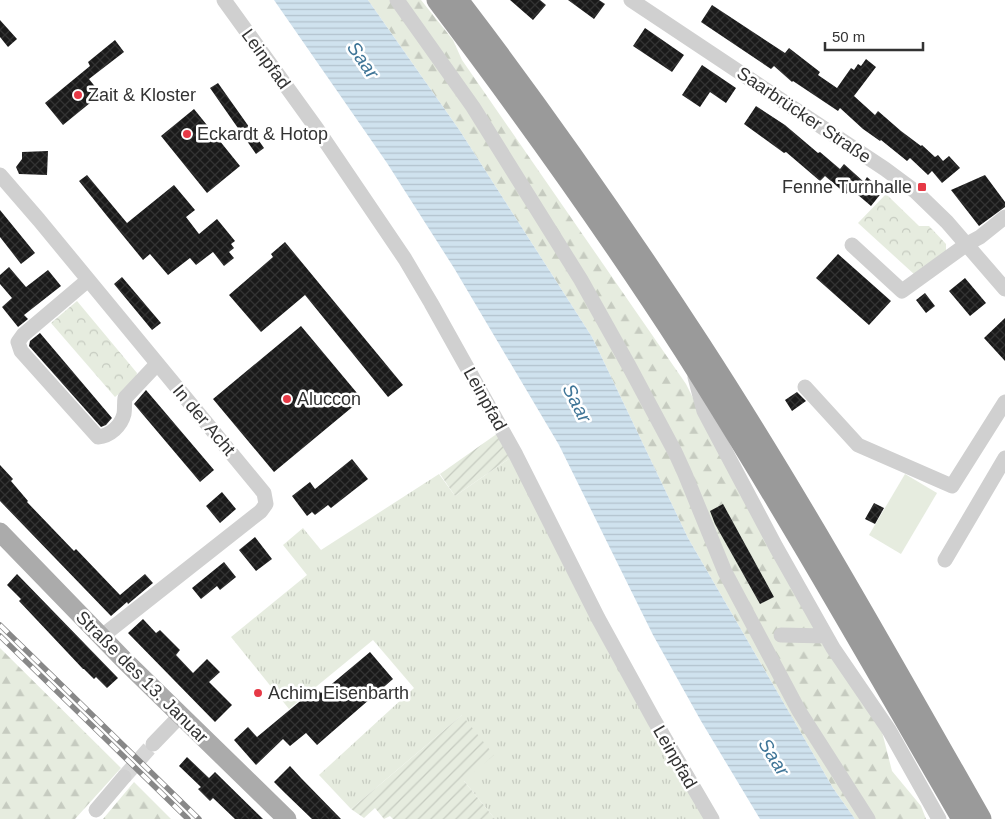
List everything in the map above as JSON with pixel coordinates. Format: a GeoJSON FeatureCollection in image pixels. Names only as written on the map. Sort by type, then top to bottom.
{"type":"FeatureCollection","features":[{"type":"Feature","properties":{"kind":"highway"},"geometry":{"type":"LineString","coordinates":[[436,0],[518,108],[692,363],[788,518],[962,819]]}},
{"type":"Feature","properties":{"kind":"highway"},"geometry":{"type":"LineString","coordinates":[[458,0],[531,97],[700,344],[849,588],[981,819]]}},
{"type":"Feature","properties":{"kind":"main road","name":"Straße des 13. Januar"},"geometry":{"type":"LineString","coordinates":[[0,532],[101,637],[149,694],[180,716],[287,819]]}},
{"type":"Feature","properties":{"kind":"street","name":"Leinpfad"},"geometry":{"type":"LineString","coordinates":[[224,0],[317,129],[405,259],[431,302],[516,455],[598,618],[654,720],[712,819]]}},
{"type":"Feature","properties":{"kind":"street"},"geometry":{"type":"LineString","coordinates":[[397,0],[473,107],[581,280],[630,366],[675,452],[725,572],[799,711],[868,819]]}},
{"type":"Feature","properties":{"kind":"street","name":"Saarbrücker Straße"},"geometry":{"type":"LineString","coordinates":[[631,0],[885,169],[916,192],[947,222],[1005,289]]}},
{"type":"Feature","properties":{"kind":"street","name":"In der Acht"},"geometry":{"type":"LineString","coordinates":[[0,176],[264,493],[266,504],[261,511],[101,637]]}},
{"type":"Feature","properties":{"kind":"street"},"geometry":{"type":"LineString","coordinates":[[852,245],[902,291],[966,244],[980,237],[1005,217]]}},
{"type":"Feature","properties":{"kind":"street"},"geometry":{"type":"LineString","coordinates":[[88,280],[23,335],[18,342],[21,351],[98,437],[105,437],[117,428],[124,414],[124,398],[158,364]]}},
{"type":"Feature","properties":{"kind":"street"},"geometry":{"type":"LineString","coordinates":[[692,363],[704,411],[776,547],[826,636],[889,730],[939,819]]}},
{"type":"Feature","properties":{"kind":"street"},"geometry":{"type":"LineString","coordinates":[[805,387],[858,445],[952,486],[1005,402]]}},
{"type":"Feature","properties":{"kind":"street"},"geometry":{"type":"LineString","coordinates":[[944,560],[1005,458]]}},
{"type":"Feature","properties":{"kind":"street"},"geometry":{"type":"LineString","coordinates":[[781,635],[826,636]]}},
{"type":"Feature","properties":{"kind":"street"},"geometry":{"type":"LineString","coordinates":[[153,744],[180,716]]}},
{"type":"Feature","properties":{"kind":"street"},"geometry":{"type":"LineString","coordinates":[[96,810],[124,777]]}},
{"type":"Feature","properties":{"kind":"green space"},"geometry":{"type":"Polygon","coordinates":[[[368,0],[421,0],[453,40],[462,60],[686,384],[714,440],[880,724],[892,771],[921,806],[926,819],[855,819],[833,788],[688,538],[592,337],[460,131],[368,0]]]}},
{"type":"Feature","properties":{"kind":"green space"},"geometry":{"type":"Polygon","coordinates":[[[886,194],[919,226],[929,226],[946,244],[946,251],[915,275],[858,223],[886,194]]]}},
{"type":"Feature","properties":{"kind":"green space"},"geometry":{"type":"Polygon","coordinates":[[[77,301],[137,373],[135,381],[115,397],[51,323],[77,301]]]}},
{"type":"Feature","properties":{"kind":"green space"},"geometry":{"type":"Polygon","coordinates":[[[498,433],[513,456],[455,496],[440,474],[498,433]]]}},
{"type":"Feature","properties":{"kind":"green space"},"geometry":{"type":"Polygon","coordinates":[[[513,456],[707,819],[495,819],[464,781],[462,715],[351,809],[319,775],[414,688],[373,640],[289,709],[231,637],[307,575],[283,545],[303,528],[321,550],[439,474],[455,496],[513,456]]]}},
{"type":"Feature","properties":{"kind":"green space"},"geometry":{"type":"Polygon","coordinates":[[[905,474],[937,493],[901,554],[869,535],[905,474]]]}},
{"type":"Feature","properties":{"kind":"green space"},"geometry":{"type":"Polygon","coordinates":[[[0,648],[121,768],[75,819],[0,819],[0,648]]]}},
{"type":"Feature","properties":{"kind":"green space"},"geometry":{"type":"Polygon","coordinates":[[[462,715],[494,755],[464,781],[495,819],[393,819],[390,816],[384,819],[375,808],[364,818],[351,809],[462,715]]]}},
{"type":"Feature","properties":{"kind":"green space"},"geometry":{"type":"Polygon","coordinates":[[[134,782],[171,819],[103,819],[134,782]]]}},
{"type":"Feature","properties":{"kind":"water","name":"Saar"},"geometry":{"type":"Polygon","coordinates":[[[274,0],[368,0],[460,131],[592,337],[688,538],[833,788],[855,819],[760,819],[701,721],[653,635],[559,445],[454,268],[387,163],[274,0]]]}},
{"type":"Feature","properties":{"kind":"building"},"geometry":{"type":"Polygon","coordinates":[[[510,0],[540,0],[546,5],[533,20],[510,0]]]}},
{"type":"Feature","properties":{"kind":"building"},"geometry":{"type":"Polygon","coordinates":[[[568,0],[599,0],[605,4],[594,19],[568,0]]]}},
{"type":"Feature","properties":{"kind":"building"},"geometry":{"type":"Polygon","coordinates":[[[712,5],[785,53],[789,48],[820,72],[818,75],[837,88],[851,68],[854,70],[858,64],[861,66],[866,59],[876,67],[854,96],[875,115],[878,111],[935,157],[938,155],[943,161],[949,156],[960,168],[942,183],[932,171],[928,175],[910,158],[907,161],[881,140],[863,129],[840,108],[838,111],[792,82],[774,66],[771,69],[701,22],[712,5]]]}},
{"type":"Feature","properties":{"kind":"building"},"geometry":{"type":"Polygon","coordinates":[[[0,20],[17,39],[8,47],[0,37],[0,20]]]}},
{"type":"Feature","properties":{"kind":"building"},"geometry":{"type":"Polygon","coordinates":[[[645,28],[684,55],[672,72],[633,46],[645,28]]]}},
{"type":"Feature","properties":{"kind":"building"},"geometry":{"type":"Polygon","coordinates":[[[115,40],[124,52],[89,79],[101,94],[63,125],[45,103],[90,66],[88,62],[115,40]]]}},
{"type":"Feature","properties":{"kind":"building"},"geometry":{"type":"Polygon","coordinates":[[[702,65],[736,88],[726,103],[710,92],[700,107],[682,95],[702,65]]]}},
{"type":"Feature","properties":{"kind":"building"},"geometry":{"type":"Polygon","coordinates":[[[218,83],[264,148],[256,154],[210,88],[218,83]]]}},
{"type":"Feature","properties":{"kind":"building"},"geometry":{"type":"Polygon","coordinates":[[[756,106],[785,125],[840,169],[844,164],[864,182],[867,177],[883,191],[871,206],[851,189],[846,194],[825,176],[820,181],[786,152],[784,153],[744,124],[756,106]]]}},
{"type":"Feature","properties":{"kind":"building"},"geometry":{"type":"Polygon","coordinates":[[[194,109],[240,166],[207,193],[161,136],[194,109]]]}},
{"type":"Feature","properties":{"kind":"building"},"geometry":{"type":"Polygon","coordinates":[[[48,151],[47,175],[19,174],[16,167],[22,159],[22,152],[48,151]]]}},
{"type":"Feature","properties":{"kind":"building"},"geometry":{"type":"Polygon","coordinates":[[[87,175],[127,223],[174,185],[195,210],[186,217],[199,234],[217,219],[235,241],[231,244],[234,248],[229,252],[234,258],[224,266],[213,252],[196,265],[190,258],[168,275],[150,254],[143,260],[107,216],[79,181],[87,175]]]}},
{"type":"Feature","properties":{"kind":"building"},"geometry":{"type":"Polygon","coordinates":[[[985,175],[1005,202],[1005,207],[979,226],[951,190],[985,175]]]}},
{"type":"Feature","properties":{"kind":"building"},"geometry":{"type":"Polygon","coordinates":[[[0,210],[35,253],[21,264],[0,237],[0,210]]]}},
{"type":"Feature","properties":{"kind":"building"},"geometry":{"type":"Polygon","coordinates":[[[285,242],[403,385],[388,397],[305,295],[261,332],[229,295],[273,257],[271,254],[285,242]]]}},
{"type":"Feature","properties":{"kind":"building"},"geometry":{"type":"Polygon","coordinates":[[[838,254],[891,301],[869,325],[816,278],[838,254]]]}},
{"type":"Feature","properties":{"kind":"building"},"geometry":{"type":"Polygon","coordinates":[[[9,267],[26,287],[48,270],[61,286],[24,315],[28,319],[18,327],[2,307],[12,298],[0,284],[0,275],[9,267]]]}},
{"type":"Feature","properties":{"kind":"building"},"geometry":{"type":"Polygon","coordinates":[[[122,277],[161,323],[152,330],[114,284],[122,277]]]}},
{"type":"Feature","properties":{"kind":"building"},"geometry":{"type":"Polygon","coordinates":[[[965,278],[986,303],[970,316],[949,291],[965,278]]]}},
{"type":"Feature","properties":{"kind":"building"},"geometry":{"type":"Polygon","coordinates":[[[925,293],[935,306],[926,313],[916,300],[925,293]]]}},
{"type":"Feature","properties":{"kind":"building"},"geometry":{"type":"Polygon","coordinates":[[[1005,318],[1005,361],[984,338],[1005,318]]]}},
{"type":"Feature","properties":{"kind":"building","name":"Aluccon"},"geometry":{"type":"Polygon","coordinates":[[[301,326],[362,399],[274,472],[213,399],[301,326]]]}},
{"type":"Feature","properties":{"kind":"building"},"geometry":{"type":"Polygon","coordinates":[[[40,333],[112,418],[106,425],[101,427],[29,346],[30,341],[40,333]]]}},
{"type":"Feature","properties":{"kind":"building"},"geometry":{"type":"Polygon","coordinates":[[[146,390],[214,470],[200,482],[134,404],[146,390]]]}},
{"type":"Feature","properties":{"kind":"building"},"geometry":{"type":"Polygon","coordinates":[[[797,392],[806,401],[792,411],[785,400],[797,392]]]}},
{"type":"Feature","properties":{"kind":"building"},"geometry":{"type":"Polygon","coordinates":[[[352,459],[368,479],[331,508],[328,505],[315,515],[312,512],[307,516],[292,496],[310,482],[315,489],[352,459]]]}},
{"type":"Feature","properties":{"kind":"building"},"geometry":{"type":"Polygon","coordinates":[[[0,465],[13,479],[11,481],[27,502],[120,595],[145,574],[153,583],[111,616],[0,501],[0,465]]]}},
{"type":"Feature","properties":{"kind":"building"},"geometry":{"type":"Polygon","coordinates":[[[222,492],[236,509],[220,523],[206,506],[222,492]]]}},
{"type":"Feature","properties":{"kind":"building"},"geometry":{"type":"Polygon","coordinates":[[[874,503],[884,508],[875,524],[865,519],[874,503]]]}},
{"type":"Feature","properties":{"kind":"building"},"geometry":{"type":"Polygon","coordinates":[[[723,504],[774,597],[760,604],[715,524],[710,511],[723,504]]]}},
{"type":"Feature","properties":{"kind":"building"},"geometry":{"type":"Polygon","coordinates":[[[255,537],[272,559],[256,571],[239,550],[255,537]]]}},
{"type":"Feature","properties":{"kind":"building"},"geometry":{"type":"Polygon","coordinates":[[[224,562],[236,577],[220,590],[217,586],[201,599],[192,588],[224,562]]]}},
{"type":"Feature","properties":{"kind":"building"},"geometry":{"type":"Polygon","coordinates":[[[17,574],[118,678],[107,688],[96,677],[94,679],[83,669],[19,601],[21,599],[7,585],[17,574]]]}},
{"type":"Feature","properties":{"kind":"building"},"geometry":{"type":"Polygon","coordinates":[[[143,619],[156,633],[160,630],[180,650],[176,655],[193,673],[207,659],[220,672],[209,682],[232,705],[215,722],[128,633],[143,619]]]}},
{"type":"Feature","properties":{"kind":"building"},"geometry":{"type":"Polygon","coordinates":[[[370,652],[393,679],[317,745],[306,733],[290,746],[283,739],[256,765],[234,740],[248,727],[257,737],[316,688],[321,693],[370,652]]]}},
{"type":"Feature","properties":{"kind":"building"},"geometry":{"type":"Polygon","coordinates":[[[187,757],[209,778],[215,772],[263,819],[235,819],[213,798],[210,801],[198,789],[201,787],[179,766],[187,757]]]}},
{"type":"Feature","properties":{"kind":"building"},"geometry":{"type":"Polygon","coordinates":[[[290,766],[341,819],[312,819],[274,782],[290,766]]]}},
{"type":"Feature","properties":{"kind":"tunnel"},"geometry":{"type":"LineString","coordinates":[[124,777],[153,744]]}},
{"type":"Feature","properties":{"kind":"railway"},"geometry":{"type":"LineString","coordinates":[[0,625],[199,819]]}},
{"type":"Feature","properties":{"kind":"railway"},"geometry":{"type":"LineString","coordinates":[[0,636],[188,819]]}},
{"type":"Feature","properties":{"kind":"place","name":"Zait & Kloster"},"geometry":{"type":"Point","coordinates":[78,95]}},
{"type":"Feature","properties":{"kind":"place","name":"Eckardt & Hotop"},"geometry":{"type":"Point","coordinates":[187,134]}},
{"type":"Feature","properties":{"kind":"place","name":"Fenne Turnhalle"},"geometry":{"type":"Point","coordinates":[922,187]}},
{"type":"Feature","properties":{"kind":"place","name":"Aluccon"},"geometry":{"type":"Point","coordinates":[287,399]}},
{"type":"Feature","properties":{"kind":"place","name":"Achim Eisenbarth"},"geometry":{"type":"Point","coordinates":[258,693]}}]}
